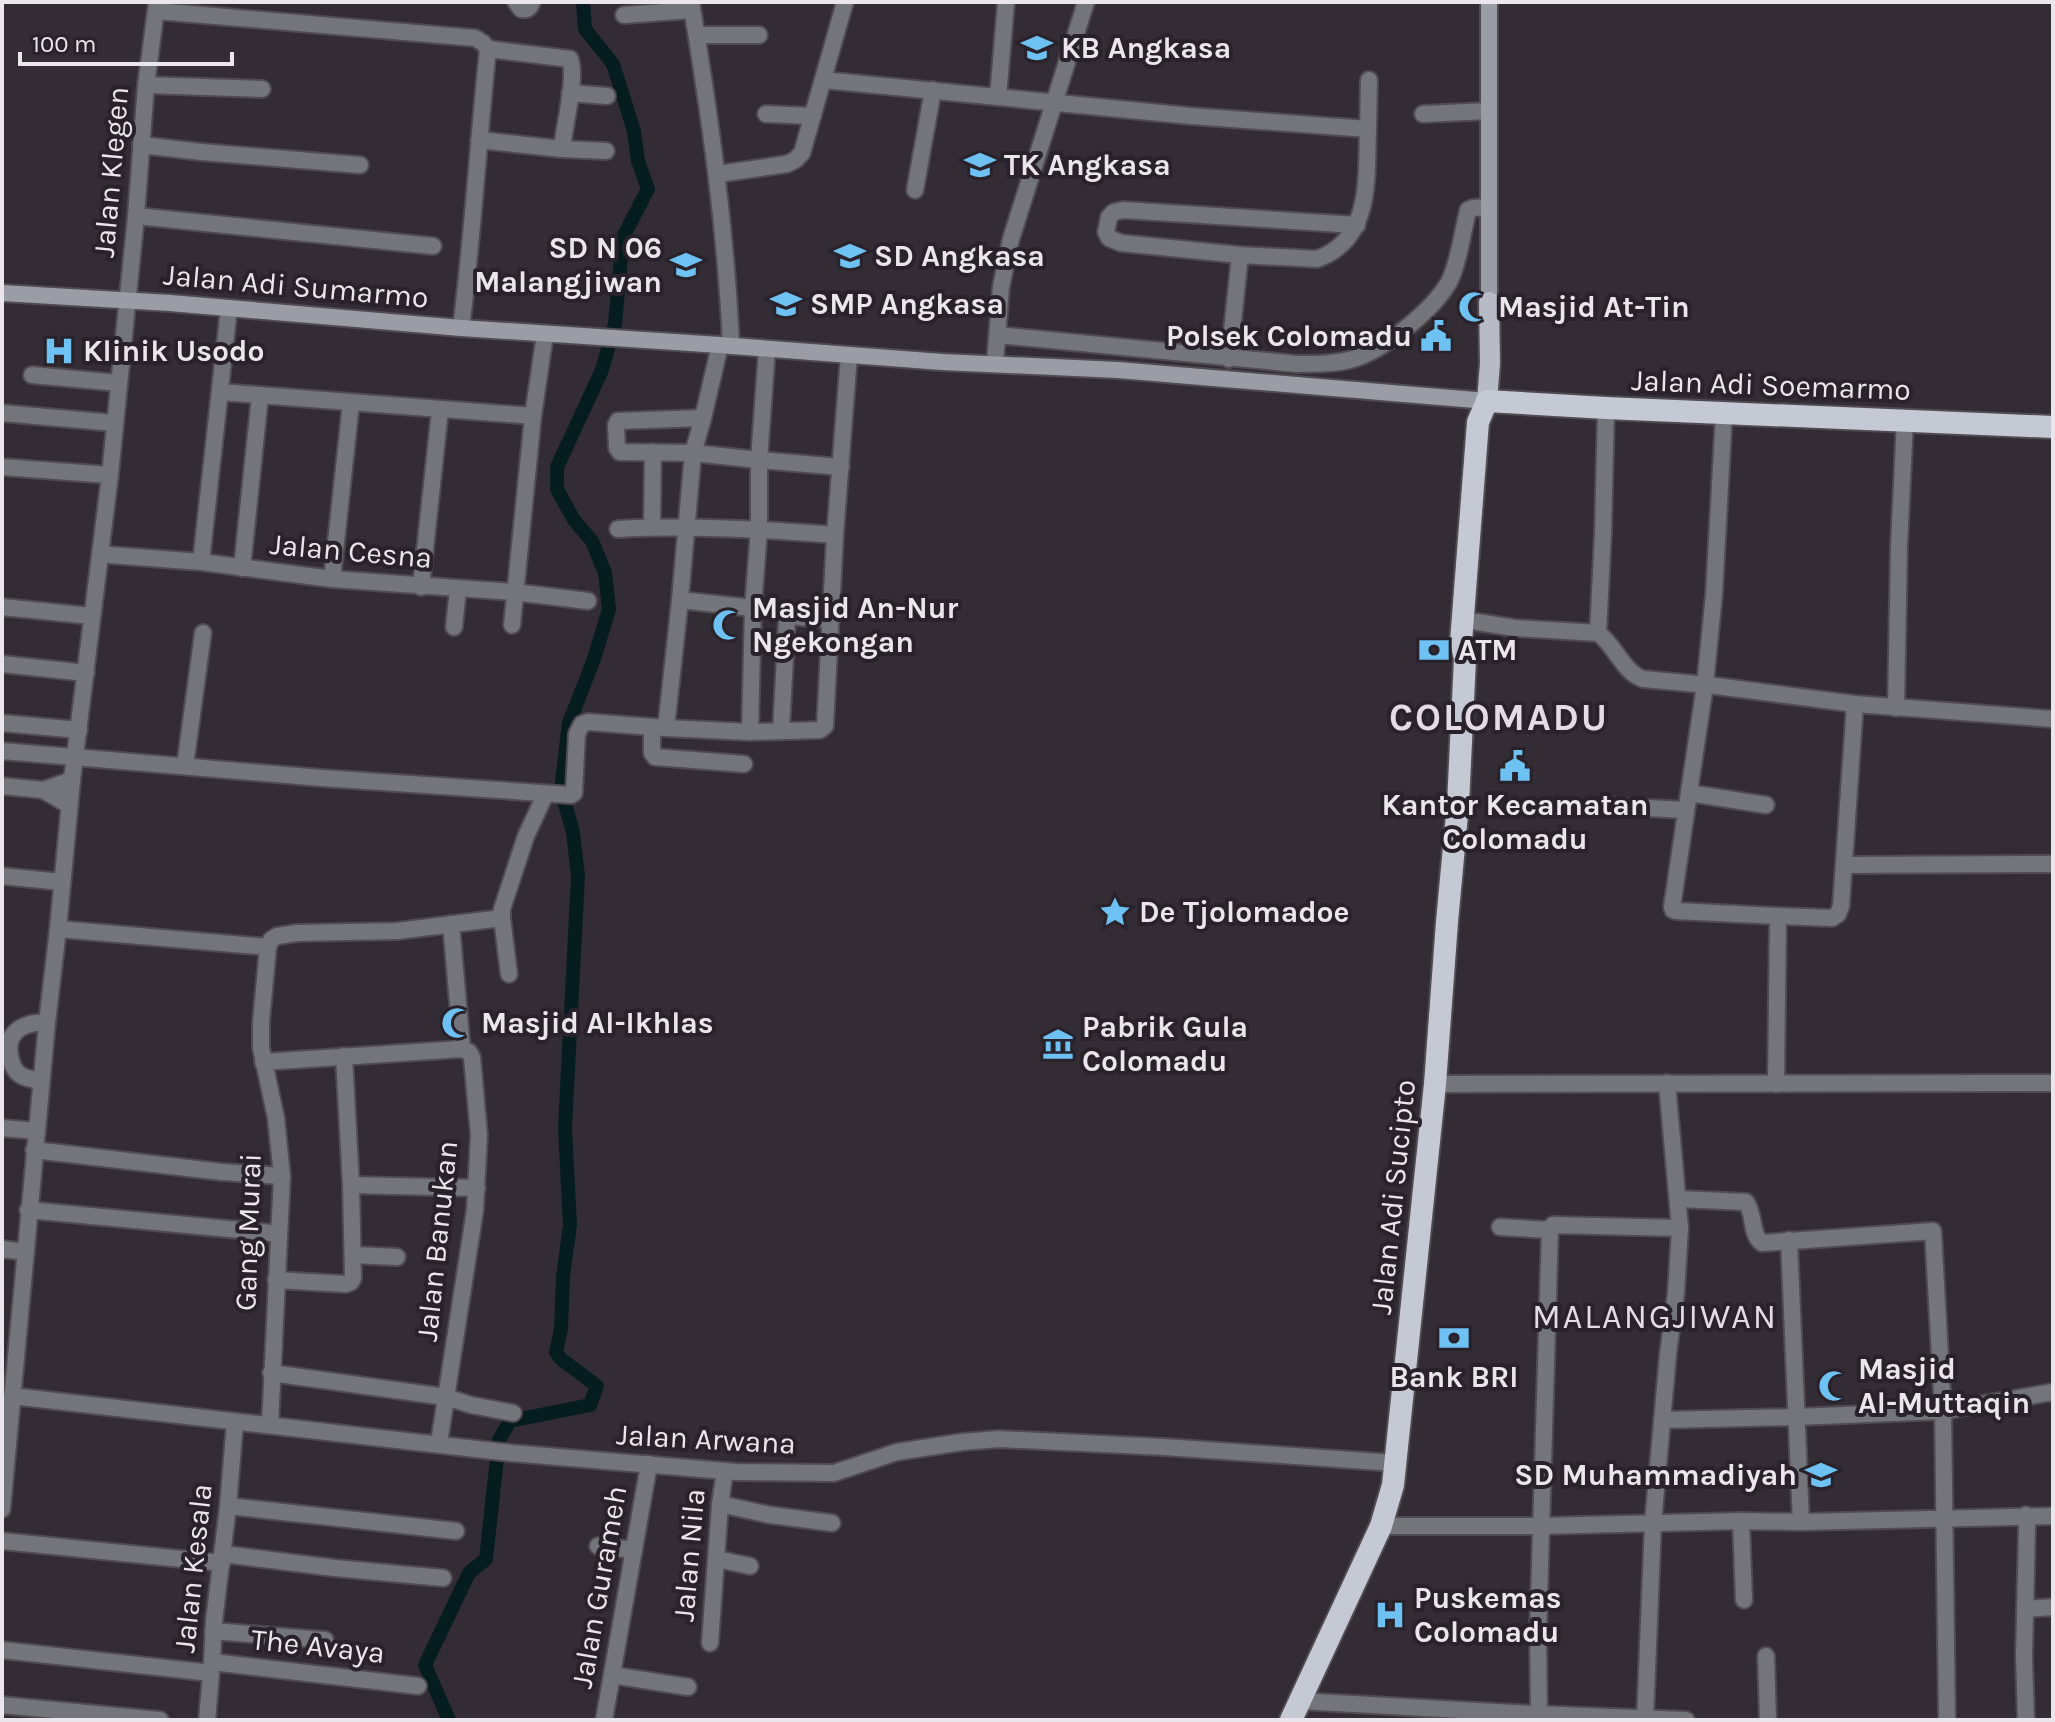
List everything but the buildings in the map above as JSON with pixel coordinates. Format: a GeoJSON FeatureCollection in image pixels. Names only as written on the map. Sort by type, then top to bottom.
{"type":"FeatureCollection","features":[{"type":"Feature","properties":{"kind":"highway","name":"Jalan Adi Soemarmo"},"geometry":{"type":"LineString","coordinates":[[1487,401],[2053,427]]}},
{"type":"Feature","properties":{"kind":"highway","name":"Jalan Adi Sucipto"},"geometry":{"type":"LineString","coordinates":[[1465,659],[1476,643],[1493,423],[1487,401]]}},
{"type":"Feature","properties":{"kind":"highway","name":"Jalan Adi Sucipto"},"geometry":{"type":"LineString","coordinates":[[1296,1711],[1381,1526],[1393,1485],[1435,1084],[1458,804],[1465,659],[1461,642],[1478,422],[1487,401]]}},
{"type":"Feature","properties":{"kind":"main road"},"geometry":{"type":"LineString","coordinates":[[1489,2],[1489,302]]}},
{"type":"Feature","properties":{"kind":"main road","name":"Jalan Adi Sumarmo"},"geometry":{"type":"LineString","coordinates":[[2,293],[942,362],[1228,378],[1487,401]]}},
{"type":"Feature","properties":{"kind":"main road","name":"Jalan Adi Sucipto"},"geometry":{"type":"LineString","coordinates":[[1487,401],[1489,302]]}},
{"type":"Feature","properties":{"kind":"street"},"geometry":{"type":"LineString","coordinates":[[516,2],[521,9],[526,9],[532,2]]}},
{"type":"Feature","properties":{"kind":"street"},"geometry":{"type":"LineString","coordinates":[[718,174],[787,164],[802,153],[845,2]]}},
{"type":"Feature","properties":{"kind":"street"},"geometry":{"type":"LineString","coordinates":[[998,97],[1006,2]]}},
{"type":"Feature","properties":{"kind":"street"},"geometry":{"type":"LineString","coordinates":[[995,363],[1001,287],[1011,239],[1086,2]]}},
{"type":"Feature","properties":{"kind":"street"},"geometry":{"type":"LineString","coordinates":[[1482,2],[1489,2]]}},
{"type":"Feature","properties":{"kind":"street"},"geometry":{"type":"LineString","coordinates":[[157,6],[475,38],[488,49],[570,59],[570,93],[562,149]]}},
{"type":"Feature","properties":{"kind":"street","name":"Jalan Klegen"},"geometry":{"type":"LineString","coordinates":[[2,1509],[6,1419],[12,1396],[8,1367],[26,1252],[69,805],[110,475],[146,85],[157,6]]}},
{"type":"Feature","properties":{"kind":"street"},"geometry":{"type":"LineString","coordinates":[[624,15],[692,6],[718,174],[726,345],[693,453],[680,600],[652,753],[655,757],[744,764]]}},
{"type":"Feature","properties":{"kind":"street"},"geometry":{"type":"LineString","coordinates":[[697,35],[759,35]]}},
{"type":"Feature","properties":{"kind":"street"},"geometry":{"type":"LineString","coordinates":[[461,328],[488,49]]}},
{"type":"Feature","properties":{"kind":"street"},"geometry":{"type":"LineString","coordinates":[[823,80],[1191,116],[1368,129]]}},
{"type":"Feature","properties":{"kind":"street"},"geometry":{"type":"LineString","coordinates":[[1357,225],[1123,210],[1114,212],[1106,224],[1109,238],[1121,243],[1240,255],[1317,259],[1324,256],[1350,237],[1357,225],[1364,207],[1369,80]]}},
{"type":"Feature","properties":{"kind":"street"},"geometry":{"type":"LineString","coordinates":[[146,85],[262,89]]}},
{"type":"Feature","properties":{"kind":"street"},"geometry":{"type":"LineString","coordinates":[[915,190],[933,90]]}},
{"type":"Feature","properties":{"kind":"street"},"geometry":{"type":"LineString","coordinates":[[570,93],[607,96]]}},
{"type":"Feature","properties":{"kind":"street"},"geometry":{"type":"LineString","coordinates":[[1423,114],[1489,111]]}},
{"type":"Feature","properties":{"kind":"street"},"geometry":{"type":"LineString","coordinates":[[766,114],[813,116]]}},
{"type":"Feature","properties":{"kind":"street"},"geometry":{"type":"LineString","coordinates":[[479,140],[606,151]]}},
{"type":"Feature","properties":{"kind":"street"},"geometry":{"type":"LineString","coordinates":[[141,145],[360,165]]}},
{"type":"Feature","properties":{"kind":"street"},"geometry":{"type":"LineString","coordinates":[[998,335],[1229,359],[1313,364],[1351,360],[1399,333],[1431,305],[1448,283],[1468,210],[1488,207]]}},
{"type":"Feature","properties":{"kind":"street"},"geometry":{"type":"LineString","coordinates":[[136,216],[433,246]]}},
{"type":"Feature","properties":{"kind":"street"},"geometry":{"type":"LineString","coordinates":[[1229,359],[1240,255]]}},
{"type":"Feature","properties":{"kind":"street"},"geometry":{"type":"LineString","coordinates":[[201,562],[229,308]]}},
{"type":"Feature","properties":{"kind":"street"},"geometry":{"type":"LineString","coordinates":[[512,625],[533,416],[545,334]]}},
{"type":"Feature","properties":{"kind":"street"},"geometry":{"type":"LineString","coordinates":[[750,732],[759,460],[767,349]]}},
{"type":"Feature","properties":{"kind":"street"},"geometry":{"type":"LineString","coordinates":[[2,751],[571,795],[574,793],[577,734],[582,724],[588,722],[750,732],[820,730],[825,726],[849,355]]}},
{"type":"Feature","properties":{"kind":"street"},"geometry":{"type":"LineString","coordinates":[[32,375],[119,383]]}},
{"type":"Feature","properties":{"kind":"street"},"geometry":{"type":"LineString","coordinates":[[220,392],[533,416]]}},
{"type":"Feature","properties":{"kind":"street"},"geometry":{"type":"LineString","coordinates":[[242,568],[260,396]]}},
{"type":"Feature","properties":{"kind":"street"},"geometry":{"type":"LineString","coordinates":[[332,579],[351,403]]}},
{"type":"Feature","properties":{"kind":"street"},"geometry":{"type":"LineString","coordinates":[[1598,633],[1606,408]]}},
{"type":"Feature","properties":{"kind":"street"},"geometry":{"type":"LineString","coordinates":[[421,587],[440,410]]}},
{"type":"Feature","properties":{"kind":"street"},"geometry":{"type":"LineString","coordinates":[[2,413],[114,423]]}},
{"type":"Feature","properties":{"kind":"street"},"geometry":{"type":"LineString","coordinates":[[1724,413],[1714,594],[1705,685],[1673,910],[1832,918],[1838,914],[1855,704]]}},
{"type":"Feature","properties":{"kind":"street"},"geometry":{"type":"LineString","coordinates":[[703,418],[620,420],[616,422],[616,446],[618,451],[693,453],[841,467]]}},
{"type":"Feature","properties":{"kind":"street"},"geometry":{"type":"LineString","coordinates":[[1896,708],[1905,420]]}},
{"type":"Feature","properties":{"kind":"street"},"geometry":{"type":"LineString","coordinates":[[652,527],[653,452]]}},
{"type":"Feature","properties":{"kind":"street"},"geometry":{"type":"LineString","coordinates":[[2,467],[110,475]]}},
{"type":"Feature","properties":{"kind":"street"},"geometry":{"type":"LineString","coordinates":[[618,529],[759,529],[835,535]]}},
{"type":"Feature","properties":{"kind":"street","name":"Jalan Cesna"},"geometry":{"type":"LineString","coordinates":[[110,555],[201,562],[332,579],[514,592],[588,601]]}},
{"type":"Feature","properties":{"kind":"street"},"geometry":{"type":"LineString","coordinates":[[454,627],[458,589]]}},
{"type":"Feature","properties":{"kind":"street"},"geometry":{"type":"LineString","coordinates":[[680,600],[753,608]]}},
{"type":"Feature","properties":{"kind":"street"},"geometry":{"type":"LineString","coordinates":[[2,607],[92,616]]}},
{"type":"Feature","properties":{"kind":"street"},"geometry":{"type":"LineString","coordinates":[[781,731],[787,620],[791,616],[831,620]]}},
{"type":"Feature","properties":{"kind":"street"},"geometry":{"type":"LineString","coordinates":[[1477,622],[1515,628],[1598,633],[1607,640],[1634,676],[1643,679],[1855,704],[2053,719]]}},
{"type":"Feature","properties":{"kind":"street"},"geometry":{"type":"LineString","coordinates":[[185,766],[203,633]]}},
{"type":"Feature","properties":{"kind":"street"},"geometry":{"type":"LineString","coordinates":[[2,664],[86,673]]}},
{"type":"Feature","properties":{"kind":"street"},"geometry":{"type":"LineString","coordinates":[[2,723],[79,730]]}},
{"type":"Feature","properties":{"kind":"street"},"geometry":{"type":"LineString","coordinates":[[43,790],[72,780]]}},
{"type":"Feature","properties":{"kind":"street"},"geometry":{"type":"LineString","coordinates":[[2,786],[43,790],[69,805]]}},
{"type":"Feature","properties":{"kind":"street"},"geometry":{"type":"LineString","coordinates":[[509,974],[502,909],[526,836],[548,795]]}},
{"type":"Feature","properties":{"kind":"street"},"geometry":{"type":"LineString","coordinates":[[1609,806],[1688,802],[1766,805]]}},
{"type":"Feature","properties":{"kind":"street"},"geometry":{"type":"LineString","coordinates":[[1844,865],[2053,864]]}},
{"type":"Feature","properties":{"kind":"street"},"geometry":{"type":"LineString","coordinates":[[2,876],[61,882]]}},
{"type":"Feature","properties":{"kind":"street"},"geometry":{"type":"LineString","coordinates":[[1776,1084],[1778,916]]}},
{"type":"Feature","properties":{"kind":"street"},"geometry":{"type":"LineString","coordinates":[[58,929],[268,947],[277,936],[297,933],[397,931],[502,918]]}},
{"type":"Feature","properties":{"kind":"street","name":"Jalan Banukan"},"geometry":{"type":"LineString","coordinates":[[439,1443],[475,1210],[479,1135],[472,1057],[462,1049],[451,924]]}},
{"type":"Feature","properties":{"kind":"street","name":"Gang Murai"},"geometry":{"type":"LineString","coordinates":[[268,947],[261,1022],[263,1062],[276,1118],[282,1176],[270,1425]]}},
{"type":"Feature","properties":{"kind":"street"},"geometry":{"type":"LineString","coordinates":[[41,1081],[14,1070],[5,1047],[19,1028],[26,1024],[47,1023]]}},
{"type":"Feature","properties":{"kind":"street"},"geometry":{"type":"LineString","coordinates":[[263,1062],[462,1049]]}},
{"type":"Feature","properties":{"kind":"street"},"geometry":{"type":"LineString","coordinates":[[276,1280],[346,1284],[353,1278],[344,1056]]}},
{"type":"Feature","properties":{"kind":"street"},"geometry":{"type":"LineString","coordinates":[[1645,1719],[1653,1523],[1680,1228],[1667,1083]]}},
{"type":"Feature","properties":{"kind":"street"},"geometry":{"type":"LineString","coordinates":[[1435,1084],[2053,1083]]}},
{"type":"Feature","properties":{"kind":"street"},"geometry":{"type":"LineString","coordinates":[[2,1128],[36,1131]]}},
{"type":"Feature","properties":{"kind":"street"},"geometry":{"type":"LineString","coordinates":[[34,1150],[282,1176]]}},
{"type":"Feature","properties":{"kind":"street"},"geometry":{"type":"LineString","coordinates":[[351,1185],[477,1188]]}},
{"type":"Feature","properties":{"kind":"street"},"geometry":{"type":"LineString","coordinates":[[1679,1199],[1746,1202],[1750,1207],[1757,1239],[1762,1243],[1933,1231],[1943,1411],[1947,1720]]}},
{"type":"Feature","properties":{"kind":"street"},"geometry":{"type":"LineString","coordinates":[[28,1210],[271,1233]]}},
{"type":"Feature","properties":{"kind":"street"},"geometry":{"type":"LineString","coordinates":[[1539,1714],[1538,1634],[1550,1230],[1553,1225],[1680,1228]]}},
{"type":"Feature","properties":{"kind":"street"},"geometry":{"type":"LineString","coordinates":[[1500,1227],[1550,1230]]}},
{"type":"Feature","properties":{"kind":"street"},"geometry":{"type":"LineString","coordinates":[[1789,1240],[1801,1522]]}},
{"type":"Feature","properties":{"kind":"street"},"geometry":{"type":"LineString","coordinates":[[2,1249],[26,1252]]}},
{"type":"Feature","properties":{"kind":"street"},"geometry":{"type":"LineString","coordinates":[[353,1255],[397,1257]]}},
{"type":"Feature","properties":{"kind":"street"},"geometry":{"type":"LineString","coordinates":[[271,1373],[446,1397],[513,1413]]}},
{"type":"Feature","properties":{"kind":"street"},"geometry":{"type":"LineString","coordinates":[[1662,1420],[1943,1411],[2053,1392]]}},
{"type":"Feature","properties":{"kind":"street","name":"Jalan Arwana"},"geometry":{"type":"LineString","coordinates":[[12,1396],[511,1453],[725,1471],[834,1473],[907,1450],[999,1439],[1395,1463]]}},
{"type":"Feature","properties":{"kind":"street","name":"Jalan Kesala"},"geometry":{"type":"LineString","coordinates":[[207,1720],[235,1422]]}},
{"type":"Feature","properties":{"kind":"street","name":"Jalan Gurameh"},"geometry":{"type":"LineString","coordinates":[[604,1720],[649,1464]]}},
{"type":"Feature","properties":{"kind":"street","name":"Jalan Nila"},"geometry":{"type":"LineString","coordinates":[[710,1643],[725,1471]]}},
{"type":"Feature","properties":{"kind":"street"},"geometry":{"type":"LineString","coordinates":[[720,1504],[770,1515],[832,1523]]}},
{"type":"Feature","properties":{"kind":"street"},"geometry":{"type":"LineString","coordinates":[[228,1506],[456,1531]]}},
{"type":"Feature","properties":{"kind":"street"},"geometry":{"type":"LineString","coordinates":[[2026,1515],[2026,1720]]}},
{"type":"Feature","properties":{"kind":"street"},"geometry":{"type":"LineString","coordinates":[[1381,1526],[2053,1516]]}},
{"type":"Feature","properties":{"kind":"street"},"geometry":{"type":"LineString","coordinates":[[1741,1521],[1744,1600]]}},
{"type":"Feature","properties":{"kind":"street"},"geometry":{"type":"LineString","coordinates":[[2,1541],[443,1578]]}},
{"type":"Feature","properties":{"kind":"street"},"geometry":{"type":"LineString","coordinates":[[598,1546],[634,1550]]}},
{"type":"Feature","properties":{"kind":"street"},"geometry":{"type":"LineString","coordinates":[[717,1559],[750,1566]]}},
{"type":"Feature","properties":{"kind":"street"},"geometry":{"type":"LineString","coordinates":[[2025,1609],[2053,1607]]}},
{"type":"Feature","properties":{"kind":"street"},"geometry":{"type":"LineString","coordinates":[[213,1631],[325,1640]]}},
{"type":"Feature","properties":{"kind":"street","name":"The Avaya"},"geometry":{"type":"LineString","coordinates":[[2,1650],[418,1686]]}},
{"type":"Feature","properties":{"kind":"street"},"geometry":{"type":"LineString","coordinates":[[1766,1656],[1768,1720]]}},
{"type":"Feature","properties":{"kind":"street"},"geometry":{"type":"LineString","coordinates":[[612,1675],[688,1687]]}},
{"type":"Feature","properties":{"kind":"street"},"geometry":{"type":"LineString","coordinates":[[2,1705],[160,1720]]}},
{"type":"Feature","properties":{"kind":"street"},"geometry":{"type":"LineString","coordinates":[[1296,1711],[1539,1714],[1686,1720]]}},
{"type":"Feature","properties":{"kind":"waterway"},"geometry":{"type":"LineString","coordinates":[[449,1720],[425,1665],[469,1573],[486,1559],[499,1440],[510,1421],[590,1405],[597,1386],[556,1352],[561,1329],[563,1277],[570,1225],[565,1128],[578,876],[573,832],[561,790],[569,723],[594,659],[609,609],[605,573],[592,541],[574,520],[557,489],[557,467],[602,370],[615,324],[623,237],[648,189],[613,64],[585,29],[583,2]]}},
{"type":"Feature","properties":{"kind":"place","name":"KB Angkasa"},"geometry":{"type":"Point","coordinates":[1037,48]}},
{"type":"Feature","properties":{"kind":"place","name":"TK Angkasa"},"geometry":{"type":"Point","coordinates":[980,165]}},
{"type":"Feature","properties":{"kind":"place","name":"SD Angkasa"},"geometry":{"type":"Point","coordinates":[850,256]}},
{"type":"Feature","properties":{"kind":"place","name":"SD N 06 Malangjiwan"},"geometry":{"type":"Point","coordinates":[686,265]}},
{"type":"Feature","properties":{"kind":"place","name":"SMP Angkasa"},"geometry":{"type":"Point","coordinates":[786,304]}},
{"type":"Feature","properties":{"kind":"place","name":"Masjid At-Tin"},"geometry":{"type":"Point","coordinates":[1474,307]}},
{"type":"Feature","properties":{"kind":"place","name":"Polsek Colomadu"},"geometry":{"type":"Point","coordinates":[1436,336]}},
{"type":"Feature","properties":{"kind":"place","name":"Klinik Usodo"},"geometry":{"type":"Point","coordinates":[59,351]}},
{"type":"Feature","properties":{"kind":"place","name":"Masjid An-Nur Ngekongan"},"geometry":{"type":"Point","coordinates":[728,625]}},
{"type":"Feature","properties":{"kind":"place","name":"ATM"},"geometry":{"type":"Point","coordinates":[1434,650]}},
{"type":"Feature","properties":{"kind":"place","name":"Kantor Kecamatan Colomadu"},"geometry":{"type":"Point","coordinates":[1515,766]}},
{"type":"Feature","properties":{"kind":"place","name":"De Tjolomadoe"},"geometry":{"type":"Point","coordinates":[1115,912]}},
{"type":"Feature","properties":{"kind":"place","name":"Masjid Al-Ikhlas"},"geometry":{"type":"Point","coordinates":[457,1023]}},
{"type":"Feature","properties":{"kind":"place","name":"Pabrik Gula Colomadu"},"geometry":{"type":"Point","coordinates":[1058,1044]}},
{"type":"Feature","properties":{"kind":"place","name":"Bank BRI"},"geometry":{"type":"Point","coordinates":[1454,1338]}},
{"type":"Feature","properties":{"kind":"place","name":"Masjid Al-Muttaqin"},"geometry":{"type":"Point","coordinates":[1834,1386]}},
{"type":"Feature","properties":{"kind":"place","name":"SD Muhammadiyah"},"geometry":{"type":"Point","coordinates":[1821,1475]}},
{"type":"Feature","properties":{"kind":"place","name":"Puskemas Colomadu"},"geometry":{"type":"Point","coordinates":[1390,1615]}},
{"type":"Feature","properties":{"kind":"district","name":"COLOMADU"},"geometry":{"type":"Point","coordinates":[1499,717]}},
{"type":"Feature","properties":{"kind":"district","name":"MALANGJIWAN"},"geometry":{"type":"Point","coordinates":[1655,1316]}}]}
